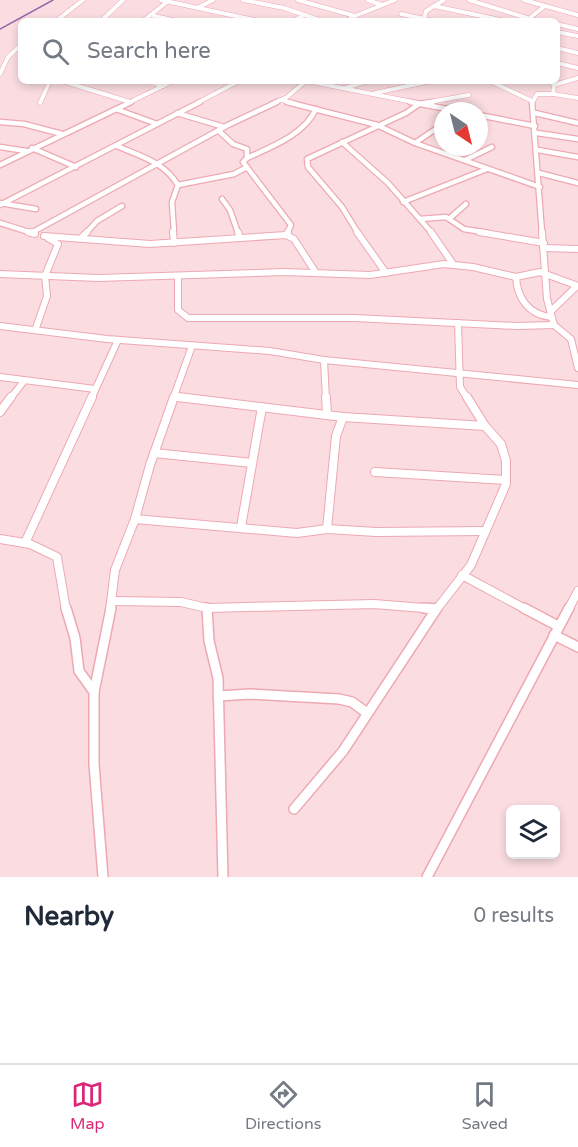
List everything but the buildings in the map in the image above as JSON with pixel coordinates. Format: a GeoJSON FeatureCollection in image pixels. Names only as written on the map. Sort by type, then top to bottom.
{"type":"FeatureCollection","features":[{"type":"Feature","properties":{"kind":"street"},"geometry":{"type":"LineString","coordinates":[[60,18],[83,0]]}},
{"type":"Feature","properties":{"kind":"street"},"geometry":{"type":"LineString","coordinates":[[104,18],[123,0]]}},
{"type":"Feature","properties":{"kind":"street"},"geometry":{"type":"LineString","coordinates":[[161,0],[248,18]]}},
{"type":"Feature","properties":{"kind":"street"},"geometry":{"type":"LineString","coordinates":[[198,7],[213,0]]}},
{"type":"Feature","properties":{"kind":"street"},"geometry":{"type":"LineString","coordinates":[[243,0],[314,18]]}},
{"type":"Feature","properties":{"kind":"street"},"geometry":{"type":"LineString","coordinates":[[269,5],[280,0]]}},
{"type":"Feature","properties":{"kind":"street"},"geometry":{"type":"LineString","coordinates":[[298,0],[355,16]]}},
{"type":"Feature","properties":{"kind":"street"},"geometry":{"type":"LineString","coordinates":[[368,0],[382,5]]}},
{"type":"Feature","properties":{"kind":"street"},"geometry":{"type":"LineString","coordinates":[[351,18],[395,0]]}},
{"type":"Feature","properties":{"kind":"street"},"geometry":{"type":"LineString","coordinates":[[401,14],[424,18],[424,14],[444,0]]}},
{"type":"Feature","properties":{"kind":"street"},"geometry":{"type":"LineString","coordinates":[[469,0],[531,17],[545,6]]}},
{"type":"Feature","properties":{"kind":"street"},"geometry":{"type":"LineString","coordinates":[[524,0],[578,15]]}},
{"type":"Feature","properties":{"kind":"street"},"geometry":{"type":"LineString","coordinates":[[146,18],[167,2]]}},
{"type":"Feature","properties":{"kind":"street"},"geometry":{"type":"LineString","coordinates":[[434,6],[491,18]]}},
{"type":"Feature","properties":{"kind":"street"},"geometry":{"type":"LineString","coordinates":[[150,15],[164,18]]}},
{"type":"Feature","properties":{"kind":"street"},"geometry":{"type":"LineString","coordinates":[[298,18],[305,15]]}},
{"type":"Feature","properties":{"kind":"street"},"geometry":{"type":"LineString","coordinates":[[560,25],[578,29]]}},
{"type":"Feature","properties":{"kind":"street"},"geometry":{"type":"LineString","coordinates":[[560,33],[578,36]]}},
{"type":"Feature","properties":{"kind":"street"},"geometry":{"type":"LineString","coordinates":[[0,74],[8,57],[18,49]]}},
{"type":"Feature","properties":{"kind":"street"},"geometry":{"type":"LineString","coordinates":[[560,49],[578,53]]}},
{"type":"Feature","properties":{"kind":"street"},"geometry":{"type":"LineString","coordinates":[[0,57],[8,57]]}},
{"type":"Feature","properties":{"kind":"street"},"geometry":{"type":"LineString","coordinates":[[560,64],[578,68]]}},
{"type":"Feature","properties":{"kind":"street"},"geometry":{"type":"LineString","coordinates":[[560,81],[578,78]]}},
{"type":"Feature","properties":{"kind":"street"},"geometry":{"type":"LineString","coordinates":[[40,103],[49,84]]}},
{"type":"Feature","properties":{"kind":"street"},"geometry":{"type":"LineString","coordinates":[[72,84],[130,102]]}},
{"type":"Feature","properties":{"kind":"street"},"geometry":{"type":"LineString","coordinates":[[157,84],[163,86]]}},
{"type":"Feature","properties":{"kind":"street"},"geometry":{"type":"LineString","coordinates":[[0,165],[167,84]]}},
{"type":"Feature","properties":{"kind":"street"},"geometry":{"type":"LineString","coordinates":[[0,204],[117,146],[233,84]]}},
{"type":"Feature","properties":{"kind":"street"},"geometry":{"type":"LineString","coordinates":[[32,233],[157,163],[281,100],[302,84]]}},
{"type":"Feature","properties":{"kind":"street"},"geometry":{"type":"LineString","coordinates":[[321,84],[434,107]]}},
{"type":"Feature","properties":{"kind":"street"},"geometry":{"type":"LineString","coordinates":[[342,88],[357,84]]}},
{"type":"Feature","properties":{"kind":"street"},"geometry":{"type":"LineString","coordinates":[[374,93],[414,84]]}},
{"type":"Feature","properties":{"kind":"street"},"geometry":{"type":"LineString","coordinates":[[496,84],[532,101]]}},
{"type":"Feature","properties":{"kind":"street"},"geometry":{"type":"LineString","coordinates":[[551,84],[553,94]]}},
{"type":"Feature","properties":{"kind":"street"},"geometry":{"type":"LineString","coordinates":[[578,98],[537,94],[532,101],[537,133],[545,272],[551,314],[554,325],[571,339],[578,366]]}},
{"type":"Feature","properties":{"kind":"street"},"geometry":{"type":"LineString","coordinates":[[386,273],[342,207],[306,164],[310,157],[406,113],[419,104],[469,95]]}},
{"type":"Feature","properties":{"kind":"street"},"geometry":{"type":"LineString","coordinates":[[281,100],[377,125],[415,143],[540,187]]}},
{"type":"Feature","properties":{"kind":"street"},"geometry":{"type":"LineString","coordinates":[[116,109],[157,124]]}},
{"type":"Feature","properties":{"kind":"street"},"geometry":{"type":"LineString","coordinates":[[286,235],[291,225],[243,160],[287,137],[313,118],[316,109]]}},
{"type":"Feature","properties":{"kind":"street"},"geometry":{"type":"LineString","coordinates":[[535,113],[578,123]]}},
{"type":"Feature","properties":{"kind":"street"},"geometry":{"type":"LineString","coordinates":[[177,114],[222,129],[232,144],[247,149],[247,158]]}},
{"type":"Feature","properties":{"kind":"street"},"geometry":{"type":"LineString","coordinates":[[488,117],[535,126]]}},
{"type":"Feature","properties":{"kind":"street"},"geometry":{"type":"LineString","coordinates":[[0,122],[62,134]]}},
{"type":"Feature","properties":{"kind":"street"},"geometry":{"type":"LineString","coordinates":[[415,143],[434,130]]}},
{"type":"Feature","properties":{"kind":"street"},"geometry":{"type":"LineString","coordinates":[[537,133],[578,140]]}},
{"type":"Feature","properties":{"kind":"street"},"geometry":{"type":"LineString","coordinates":[[342,142],[361,157],[420,219],[453,264]]}},
{"type":"Feature","properties":{"kind":"street"},"geometry":{"type":"LineString","coordinates":[[117,146],[157,163],[173,174],[178,185],[172,202],[174,243]]}},
{"type":"Feature","properties":{"kind":"street"},"geometry":{"type":"LineString","coordinates":[[0,147],[26,151]]}},
{"type":"Feature","properties":{"kind":"street"},"geometry":{"type":"LineString","coordinates":[[465,160],[492,147]]}},
{"type":"Feature","properties":{"kind":"street"},"geometry":{"type":"LineString","coordinates":[[32,148],[76,167]]}},
{"type":"Feature","properties":{"kind":"street"},"geometry":{"type":"LineString","coordinates":[[538,150],[578,157]]}},
{"type":"Feature","properties":{"kind":"street"},"geometry":{"type":"LineString","coordinates":[[178,185],[234,174],[247,167]]}},
{"type":"Feature","properties":{"kind":"street"},"geometry":{"type":"LineString","coordinates":[[403,202],[488,169]]}},
{"type":"Feature","properties":{"kind":"street"},"geometry":{"type":"LineString","coordinates":[[539,173],[578,183]]}},
{"type":"Feature","properties":{"kind":"street"},"geometry":{"type":"LineString","coordinates":[[222,200],[230,210],[240,238]]}},
{"type":"Feature","properties":{"kind":"street"},"geometry":{"type":"LineString","coordinates":[[0,204],[36,209]]}},
{"type":"Feature","properties":{"kind":"street"},"geometry":{"type":"LineString","coordinates":[[420,219],[450,218],[466,204]]}},
{"type":"Feature","properties":{"kind":"street"},"geometry":{"type":"LineString","coordinates":[[82,237],[97,221],[122,206]]}},
{"type":"Feature","properties":{"kind":"street"},"geometry":{"type":"LineString","coordinates":[[450,218],[464,229],[544,246],[578,249]]}},
{"type":"Feature","properties":{"kind":"street"},"geometry":{"type":"LineString","coordinates":[[0,223],[44,236],[58,243],[45,276],[49,285],[48,295],[36,328]]}},
{"type":"Feature","properties":{"kind":"street"},"geometry":{"type":"LineString","coordinates":[[44,236],[82,237],[127,243],[174,243],[286,235],[294,239],[316,273]]}},
{"type":"Feature","properties":{"kind":"street"},"geometry":{"type":"LineString","coordinates":[[0,274],[178,276],[386,273],[453,264],[516,277],[530,272],[545,272],[578,286],[551,314],[539,317],[530,310],[515,285],[516,277]]}},
{"type":"Feature","properties":{"kind":"street"},"geometry":{"type":"LineString","coordinates":[[178,276],[178,310],[180,314],[188,318],[355,318],[517,326],[554,325]]}},
{"type":"Feature","properties":{"kind":"street"},"geometry":{"type":"LineString","coordinates":[[294,809],[343,751],[436,609],[477,553],[506,480],[506,461],[501,444],[485,426],[460,387],[457,372],[458,323]]}},
{"type":"Feature","properties":{"kind":"street"},"geometry":{"type":"LineString","coordinates":[[0,326],[36,328],[118,340],[270,351],[324,360],[578,386]]}},
{"type":"Feature","properties":{"kind":"street"},"geometry":{"type":"LineString","coordinates":[[25,543],[118,340]]}},
{"type":"Feature","properties":{"kind":"street"},"geometry":{"type":"LineString","coordinates":[[103,877],[94,764],[94,692],[112,601],[115,570],[135,519],[154,453],[192,346]]}},
{"type":"Feature","properties":{"kind":"street"},"geometry":{"type":"LineString","coordinates":[[324,360],[327,413]]}},
{"type":"Feature","properties":{"kind":"street"},"geometry":{"type":"LineString","coordinates":[[0,377],[95,389]]}},
{"type":"Feature","properties":{"kind":"street"},"geometry":{"type":"LineString","coordinates":[[0,412],[24,381]]}},
{"type":"Feature","properties":{"kind":"street"},"geometry":{"type":"LineString","coordinates":[[175,397],[327,413],[343,417],[485,426]]}},
{"type":"Feature","properties":{"kind":"street"},"geometry":{"type":"LineString","coordinates":[[241,527],[262,407]]}},
{"type":"Feature","properties":{"kind":"street"},"geometry":{"type":"LineString","coordinates":[[327,529],[336,436],[343,417]]}},
{"type":"Feature","properties":{"kind":"street"},"geometry":{"type":"LineString","coordinates":[[154,453],[252,463]]}},
{"type":"Feature","properties":{"kind":"street"},"geometry":{"type":"LineString","coordinates":[[375,472],[506,480]]}},
{"type":"Feature","properties":{"kind":"street"},"geometry":{"type":"LineString","coordinates":[[135,519],[297,533],[327,529],[376,532],[485,531]]}},
{"type":"Feature","properties":{"kind":"street"},"geometry":{"type":"LineString","coordinates":[[0,539],[25,543],[49,551],[57,557],[62,597],[75,638],[79,671],[94,692]]}},
{"type":"Feature","properties":{"kind":"street"},"geometry":{"type":"LineString","coordinates":[[462,575],[556,631],[578,647]]}},
{"type":"Feature","properties":{"kind":"street"},"geometry":{"type":"LineString","coordinates":[[427,877],[578,591]]}},
{"type":"Feature","properties":{"kind":"street"},"geometry":{"type":"LineString","coordinates":[[112,601],[181,602],[207,608],[374,604],[436,609]]}},
{"type":"Feature","properties":{"kind":"street"},"geometry":{"type":"LineString","coordinates":[[207,608],[209,641],[218,678],[223,877]]}},
{"type":"Feature","properties":{"kind":"street"},"geometry":{"type":"LineString","coordinates":[[218,696],[250,694],[339,699],[352,702],[367,713]]}},
{"type":"Feature","properties":{"kind":"waterway"},"geometry":{"type":"LineString","coordinates":[[20,18],[53,0]]}},
{"type":"Feature","properties":{"kind":"waterway"},"geometry":{"type":"LineString","coordinates":[[0,29],[18,19]]}}]}
